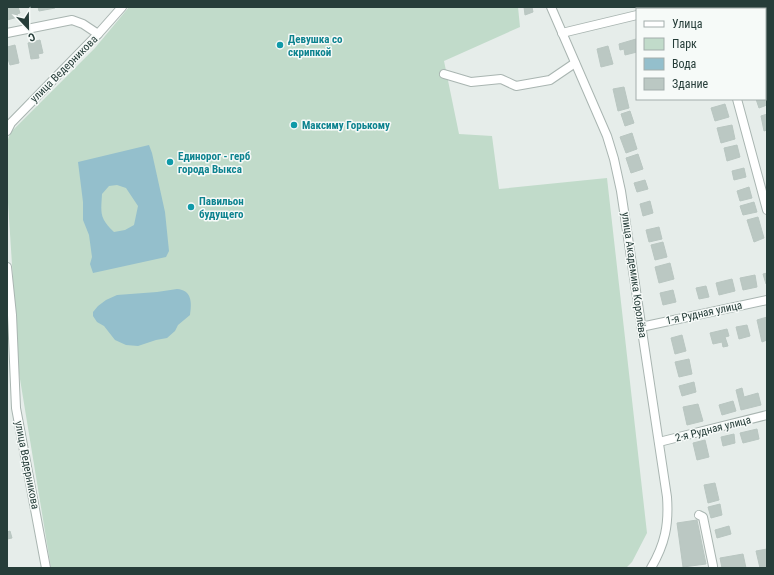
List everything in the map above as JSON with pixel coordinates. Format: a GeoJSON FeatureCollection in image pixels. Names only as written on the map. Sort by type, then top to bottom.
{"type":"FeatureCollection","features":[{"type":"Feature","properties":{"kind":"street","name":"улица Ведерникова"},"geometry":{"type":"LineString","coordinates":[[7,131],[11,123],[98,34],[122,7]]}},
{"type":"Feature","properties":{"kind":"street","name":"улица Академика Королёва"},"geometry":{"type":"LineString","coordinates":[[551,7],[607,136],[618,174],[660,442],[667,497],[668,517],[665,539],[660,553]]}},
{"type":"Feature","properties":{"kind":"street"},"geometry":{"type":"LineString","coordinates":[[562,33],[636,15]]}},
{"type":"Feature","properties":{"kind":"street"},"geometry":{"type":"LineString","coordinates":[[7,33],[72,20],[84,24],[98,34]]}},
{"type":"Feature","properties":{"kind":"street"},"geometry":{"type":"LineString","coordinates":[[444,74],[471,82],[501,79],[516,86],[550,80],[576,63]]}},
{"type":"Feature","properties":{"kind":"street"},"geometry":{"type":"LineString","coordinates":[[737,100],[767,210]]}},
{"type":"Feature","properties":{"kind":"street","name":"улица Ведерникова"},"geometry":{"type":"LineString","coordinates":[[7,267],[12,315],[16,408],[46,568]]}},
{"type":"Feature","properties":{"kind":"street","name":"1-я Рудная улица"},"geometry":{"type":"LineString","coordinates":[[641,327],[767,300]]}},
{"type":"Feature","properties":{"kind":"street","name":"2-я Рудная улица"},"geometry":{"type":"LineString","coordinates":[[660,442],[767,415]]}},
{"type":"Feature","properties":{"kind":"street"},"geometry":{"type":"LineString","coordinates":[[699,515],[703,517],[713,566]]}},
{"type":"Feature","properties":{"kind":"street"},"geometry":{"type":"LineString","coordinates":[[651,568],[660,553]]}},
{"type":"Feature","properties":{"kind":"street"},"geometry":{"type":"LineString","coordinates":[[659,568],[660,553]]}},
{"type":"Feature","properties":{"kind":"green space"},"geometry":{"type":"Polygon","coordinates":[[[129,7],[518,7],[520,27],[444,61],[459,134],[492,136],[499,189],[607,178],[647,533],[632,562],[626,568],[51,568],[19,373],[7,187],[7,143],[10,133],[95,48],[129,7]]]}},
{"type":"Feature","properties":{"kind":"water"},"geometry":{"type":"Polygon","coordinates":[[[149,145],[165,212],[169,251],[166,257],[93,273],[90,264],[92,257],[89,235],[83,220],[83,202],[78,162],[149,145]],[[117,185],[109,186],[102,194],[101,206],[103,219],[114,232],[125,230],[134,225],[138,206],[126,188],[117,185]]]}},
{"type":"Feature","properties":{"kind":"water"},"geometry":{"type":"Polygon","coordinates":[[[177,289],[186,292],[190,298],[190,315],[178,325],[175,331],[167,338],[138,346],[126,345],[115,340],[104,326],[97,322],[93,316],[93,312],[98,306],[117,295],[177,289]]]}},
{"type":"Feature","properties":{"kind":"building"},"geometry":{"type":"Polygon","coordinates":[[[18,7],[20,13],[17,14],[18,17],[7,20],[7,8],[18,7]]]}},
{"type":"Feature","properties":{"kind":"building"},"geometry":{"type":"Polygon","coordinates":[[[38,7],[55,7],[55,8],[39,11],[38,7]]]}},
{"type":"Feature","properties":{"kind":"building"},"geometry":{"type":"Polygon","coordinates":[[[524,7],[532,7],[533,12],[525,15],[524,7]]]}},
{"type":"Feature","properties":{"kind":"building"},"geometry":{"type":"Polygon","coordinates":[[[767,7],[766,20],[766,8],[764,8],[767,7]]]}},
{"type":"Feature","properties":{"kind":"building"},"geometry":{"type":"Polygon","coordinates":[[[636,39],[636,52],[625,55],[624,49],[620,50],[619,44],[636,39]]]}},
{"type":"Feature","properties":{"kind":"building"},"geometry":{"type":"Polygon","coordinates":[[[40,40],[43,53],[38,54],[39,58],[31,59],[28,43],[40,40]]]}},
{"type":"Feature","properties":{"kind":"building"},"geometry":{"type":"Polygon","coordinates":[[[15,45],[19,63],[10,65],[8,59],[7,60],[7,47],[15,45]]]}},
{"type":"Feature","properties":{"kind":"building"},"geometry":{"type":"Polygon","coordinates":[[[608,46],[613,64],[601,67],[597,49],[608,46]]]}},
{"type":"Feature","properties":{"kind":"building"},"geometry":{"type":"Polygon","coordinates":[[[624,87],[629,108],[618,111],[613,89],[624,87]]]}},
{"type":"Feature","properties":{"kind":"building"},"geometry":{"type":"Polygon","coordinates":[[[767,94],[767,105],[759,108],[756,100],[766,100],[767,94]]]}},
{"type":"Feature","properties":{"kind":"building"},"geometry":{"type":"Polygon","coordinates":[[[725,104],[729,117],[715,121],[711,108],[725,104]]]}},
{"type":"Feature","properties":{"kind":"building"},"geometry":{"type":"Polygon","coordinates":[[[630,111],[634,123],[625,126],[621,114],[630,111]]]}},
{"type":"Feature","properties":{"kind":"building"},"geometry":{"type":"Polygon","coordinates":[[[767,114],[767,130],[764,131],[761,116],[767,114]]]}},
{"type":"Feature","properties":{"kind":"building"},"geometry":{"type":"Polygon","coordinates":[[[732,125],[735,139],[721,143],[717,128],[732,125]]]}},
{"type":"Feature","properties":{"kind":"building"},"geometry":{"type":"Polygon","coordinates":[[[632,133],[637,149],[626,153],[620,137],[632,133]]]}},
{"type":"Feature","properties":{"kind":"building"},"geometry":{"type":"Polygon","coordinates":[[[737,145],[740,157],[727,161],[724,148],[737,145]]]}},
{"type":"Feature","properties":{"kind":"building"},"geometry":{"type":"Polygon","coordinates":[[[638,154],[643,169],[631,173],[626,158],[638,154]]]}},
{"type":"Feature","properties":{"kind":"building"},"geometry":{"type":"Polygon","coordinates":[[[744,168],[746,177],[734,180],[732,171],[744,168]]]}},
{"type":"Feature","properties":{"kind":"building"},"geometry":{"type":"Polygon","coordinates":[[[645,180],[648,189],[637,192],[634,183],[645,180]]]}},
{"type":"Feature","properties":{"kind":"building"},"geometry":{"type":"Polygon","coordinates":[[[749,187],[752,198],[740,201],[737,191],[749,187]]]}},
{"type":"Feature","properties":{"kind":"building"},"geometry":{"type":"Polygon","coordinates":[[[650,201],[653,213],[643,216],[640,204],[650,201]]]}},
{"type":"Feature","properties":{"kind":"building"},"geometry":{"type":"Polygon","coordinates":[[[754,202],[757,212],[743,215],[740,206],[754,202]]]}},
{"type":"Feature","properties":{"kind":"building"},"geometry":{"type":"Polygon","coordinates":[[[758,217],[764,238],[754,242],[747,220],[758,217]]]}},
{"type":"Feature","properties":{"kind":"building"},"geometry":{"type":"Polygon","coordinates":[[[659,227],[662,239],[649,242],[646,230],[659,227]]]}},
{"type":"Feature","properties":{"kind":"building"},"geometry":{"type":"Polygon","coordinates":[[[663,242],[667,257],[655,260],[651,245],[663,242]]]}},
{"type":"Feature","properties":{"kind":"building"},"geometry":{"type":"Polygon","coordinates":[[[670,263],[674,279],[659,283],[655,267],[670,263]]]}},
{"type":"Feature","properties":{"kind":"building"},"geometry":{"type":"Polygon","coordinates":[[[767,273],[767,284],[766,284],[763,274],[767,273]]]}},
{"type":"Feature","properties":{"kind":"building"},"geometry":{"type":"Polygon","coordinates":[[[755,275],[757,287],[743,290],[740,278],[755,275]]]}},
{"type":"Feature","properties":{"kind":"building"},"geometry":{"type":"Polygon","coordinates":[[[732,279],[735,291],[719,295],[716,283],[732,279]]]}},
{"type":"Feature","properties":{"kind":"building"},"geometry":{"type":"Polygon","coordinates":[[[706,286],[709,297],[699,299],[696,288],[706,286]]]}},
{"type":"Feature","properties":{"kind":"building"},"geometry":{"type":"Polygon","coordinates":[[[673,290],[676,302],[663,305],[660,293],[673,290]]]}},
{"type":"Feature","properties":{"kind":"building"},"geometry":{"type":"Polygon","coordinates":[[[767,317],[767,340],[762,342],[757,320],[767,317]]]}},
{"type":"Feature","properties":{"kind":"building"},"geometry":{"type":"Polygon","coordinates":[[[747,325],[750,336],[739,339],[736,327],[747,325]]]}},
{"type":"Feature","properties":{"kind":"building"},"geometry":{"type":"Polygon","coordinates":[[[727,329],[729,336],[725,337],[728,346],[723,347],[722,342],[713,344],[710,333],[727,329]]]}},
{"type":"Feature","properties":{"kind":"building"},"geometry":{"type":"Polygon","coordinates":[[[682,335],[686,351],[675,354],[671,338],[682,335]]]}},
{"type":"Feature","properties":{"kind":"building"},"geometry":{"type":"Polygon","coordinates":[[[689,359],[692,374],[679,377],[675,362],[689,359]]]}},
{"type":"Feature","properties":{"kind":"building"},"geometry":{"type":"Polygon","coordinates":[[[694,382],[696,392],[682,396],[679,386],[694,382]]]}},
{"type":"Feature","properties":{"kind":"building"},"geometry":{"type":"Polygon","coordinates":[[[742,388],[744,397],[758,393],[761,405],[741,410],[736,390],[742,388]]]}},
{"type":"Feature","properties":{"kind":"building"},"geometry":{"type":"Polygon","coordinates":[[[733,401],[736,411],[722,415],[719,405],[733,401]]]}},
{"type":"Feature","properties":{"kind":"building"},"geometry":{"type":"Polygon","coordinates":[[[698,404],[703,421],[687,425],[683,407],[698,404]]]}},
{"type":"Feature","properties":{"kind":"building"},"geometry":{"type":"Polygon","coordinates":[[[757,429],[759,439],[743,443],[740,433],[757,429]]]}},
{"type":"Feature","properties":{"kind":"building"},"geometry":{"type":"Polygon","coordinates":[[[734,434],[735,443],[723,446],[721,437],[734,434]]]}},
{"type":"Feature","properties":{"kind":"building"},"geometry":{"type":"Polygon","coordinates":[[[705,440],[709,457],[697,460],[693,443],[705,440]]]}},
{"type":"Feature","properties":{"kind":"building"},"geometry":{"type":"Polygon","coordinates":[[[715,483],[719,500],[708,503],[704,485],[715,483]]]}},
{"type":"Feature","properties":{"kind":"building"},"geometry":{"type":"Polygon","coordinates":[[[720,504],[722,515],[711,518],[708,507],[720,504]]]}},
{"type":"Feature","properties":{"kind":"building"},"geometry":{"type":"Polygon","coordinates":[[[697,520],[706,564],[683,567],[677,523],[697,520]]]}},
{"type":"Feature","properties":{"kind":"building"},"geometry":{"type":"Polygon","coordinates":[[[729,526],[731,534],[717,538],[715,530],[729,526]]]}},
{"type":"Feature","properties":{"kind":"building"},"geometry":{"type":"Polygon","coordinates":[[[10,531],[12,538],[7,539],[7,532],[10,531]]]}},
{"type":"Feature","properties":{"kind":"building"},"geometry":{"type":"Polygon","coordinates":[[[767,549],[767,567],[760,568],[756,551],[767,549]]]}},
{"type":"Feature","properties":{"kind":"building"},"geometry":{"type":"Polygon","coordinates":[[[743,554],[746,568],[722,568],[720,558],[743,554]]]}},
{"type":"Feature","properties":{"kind":"place","name":"Девушка со скрипкой"},"geometry":{"type":"Point","coordinates":[280,45]}},
{"type":"Feature","properties":{"kind":"place","name":"Максиму Горькому"},"geometry":{"type":"Point","coordinates":[294,125]}},
{"type":"Feature","properties":{"kind":"place","name":"Единорог - герб города Выкса"},"geometry":{"type":"Point","coordinates":[170,162]}},
{"type":"Feature","properties":{"kind":"place","name":"Павильон будущего"},"geometry":{"type":"Point","coordinates":[191,207]}}]}
